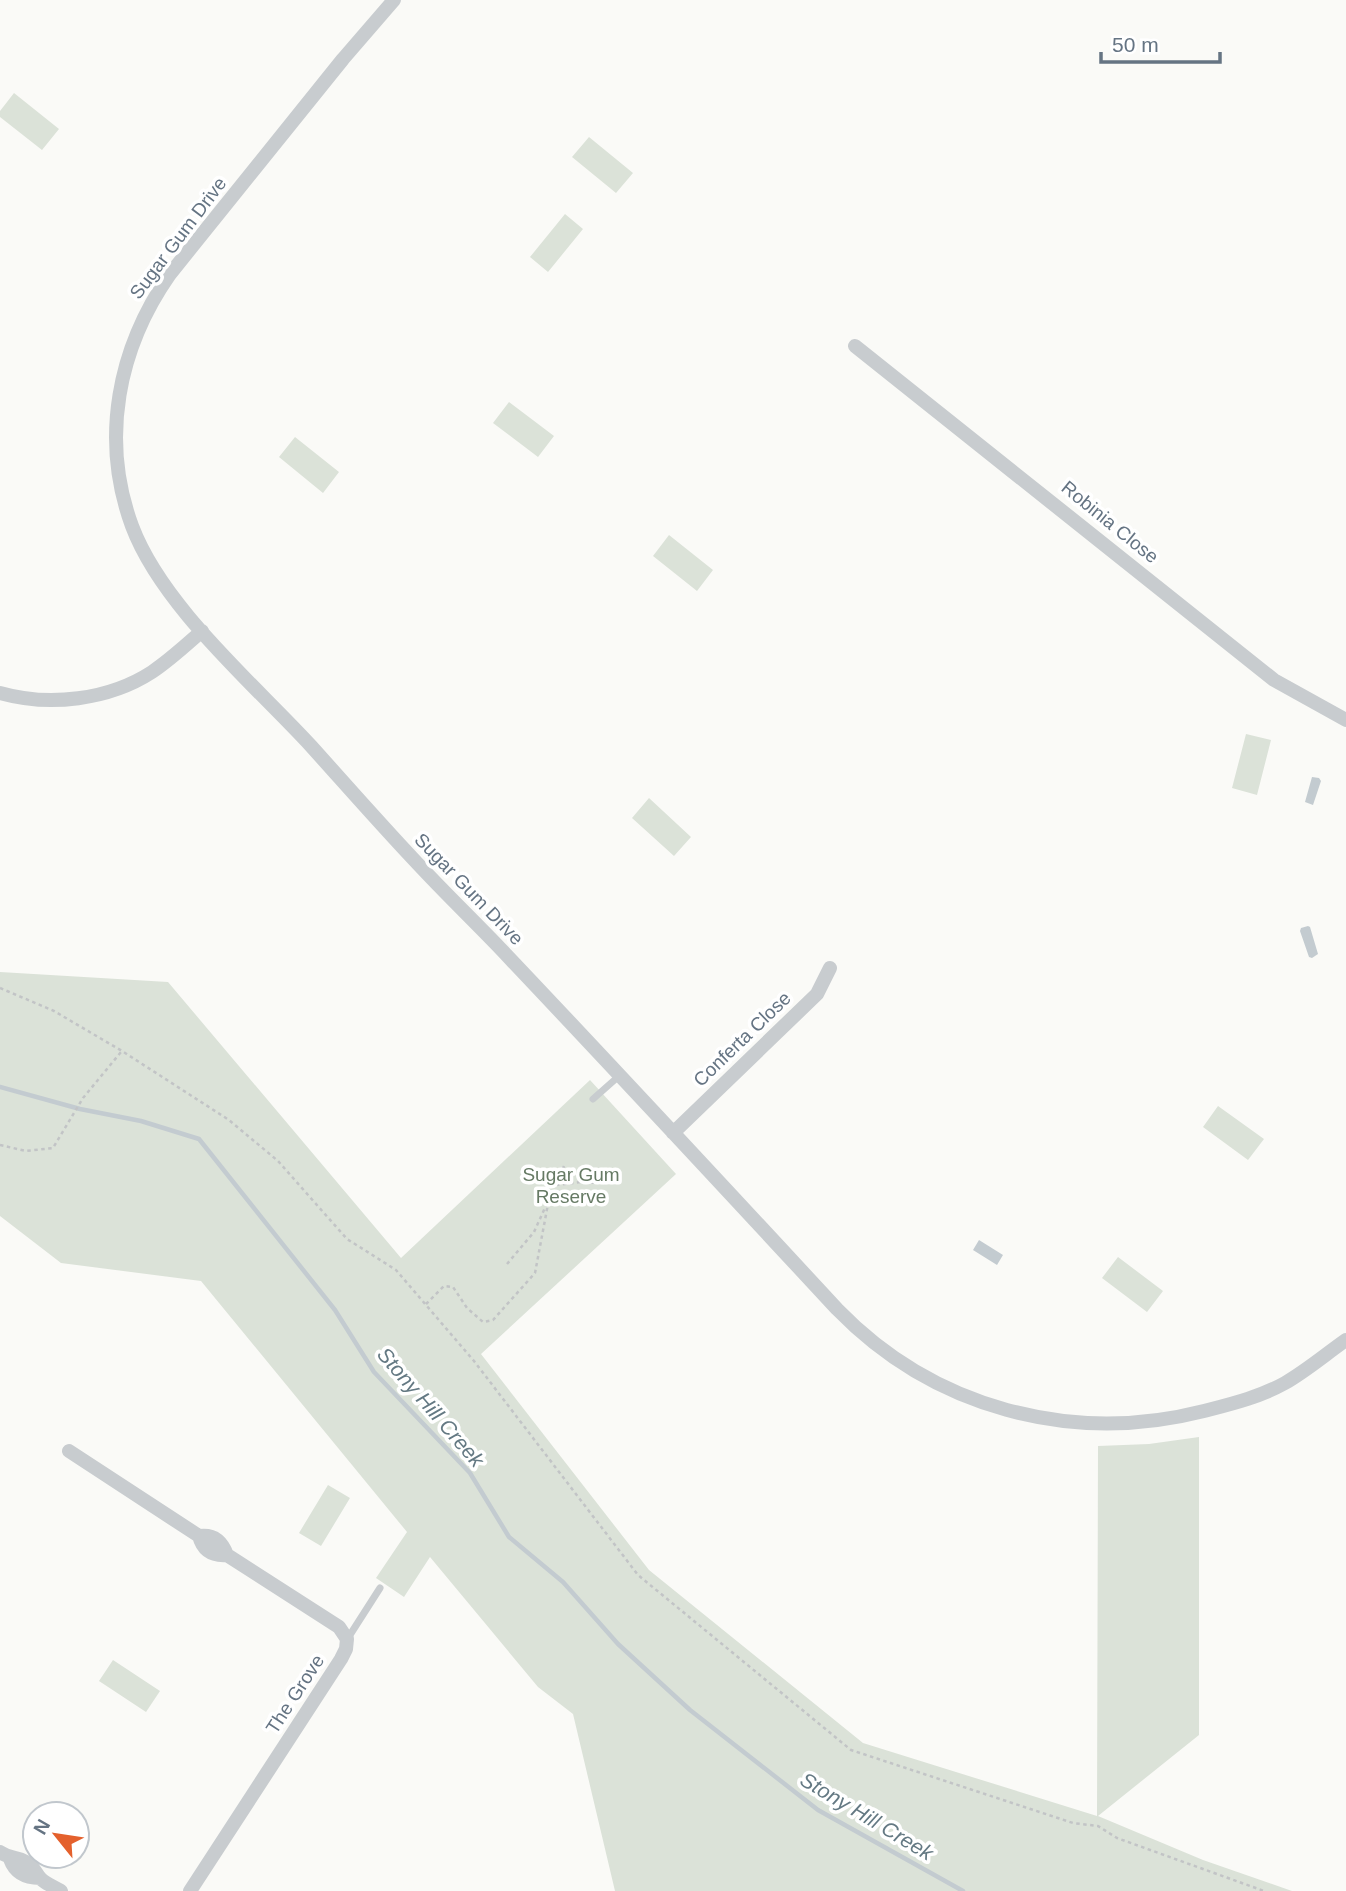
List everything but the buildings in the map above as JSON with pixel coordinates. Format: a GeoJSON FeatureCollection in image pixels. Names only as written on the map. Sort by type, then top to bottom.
{"type":"FeatureCollection","features":[{"type":"Feature","properties":{"kind":"street","name":"Sugar Gum Drive"},"geometry":{"type":"LineString","coordinates":[[394,0],[343,59],[170,274],[145,315],[127,359],[118,396],[115,442],[126,508],[152,566],[202,631],[281,713],[418,864],[859,1331],[883,1351],[939,1384],[983,1404],[1024,1416],[1128,1424],[1179,1418],[1233,1404],[1284,1383],[1346,1340]]}},
{"type":"Feature","properties":{"kind":"street","name":"Robinia Close"},"geometry":{"type":"LineString","coordinates":[[855,346],[1274,680],[1346,720]]}},
{"type":"Feature","properties":{"kind":"street"},"geometry":{"type":"LineString","coordinates":[[0,693],[33,699],[79,698],[104,694],[127,686],[152,672],[202,631]]}},
{"type":"Feature","properties":{"kind":"street","name":"Conferta Close"},"geometry":{"type":"LineString","coordinates":[[673,1133],[817,994],[830,968]]}},
{"type":"Feature","properties":{"kind":"street"},"geometry":{"type":"LineString","coordinates":[[69,1451],[199,1536],[208,1535],[218,1539],[227,1555],[338,1627],[347,1639]]}},
{"type":"Feature","properties":{"kind":"street","name":"The Grove"},"geometry":{"type":"LineString","coordinates":[[191,1891],[341,1659],[347,1639]]}},
{"type":"Feature","properties":{"kind":"street"},"geometry":{"type":"LineString","coordinates":[[5,1856],[28,1863],[40,1878],[61,1891]]}},
{"type":"Feature","properties":{"kind":"lane"},"geometry":{"type":"LineString","coordinates":[[593,1099],[619,1076]]}},
{"type":"Feature","properties":{"kind":"lane"},"geometry":{"type":"LineString","coordinates":[[347,1639],[380,1588]]}},
{"type":"Feature","properties":{"kind":"path"},"geometry":{"type":"LineString","coordinates":[[0,988],[54,1012],[122,1051],[229,1120],[278,1161],[347,1239],[396,1270],[474,1361],[638,1575],[851,1750],[1073,1823],[1098,1826],[1117,1838],[1264,1891]]}},
{"type":"Feature","properties":{"kind":"path"},"geometry":{"type":"LineString","coordinates":[[0,1145],[26,1151],[53,1148],[83,1098],[122,1051]]}},
{"type":"Feature","properties":{"kind":"path"},"geometry":{"type":"LineString","coordinates":[[506,1264],[534,1232],[564,1166]]}},
{"type":"Feature","properties":{"kind":"path"},"geometry":{"type":"LineString","coordinates":[[556,1185],[597,1183]]}},
{"type":"Feature","properties":{"kind":"path"},"geometry":{"type":"LineString","coordinates":[[425,1304],[444,1286],[453,1287],[467,1308],[483,1322],[493,1320],[535,1273],[548,1204]]}},
{"type":"Feature","properties":{"kind":"green space"},"geometry":{"type":"Polygon","coordinates":[[[14,93],[59,129],[42,150],[0,117],[0,111],[14,93]]]}},
{"type":"Feature","properties":{"kind":"green space"},"geometry":{"type":"Polygon","coordinates":[[[589,137],[633,173],[616,193],[572,157],[589,137]]]}},
{"type":"Feature","properties":{"kind":"green space"},"geometry":{"type":"Polygon","coordinates":[[[565,214],[583,229],[548,272],[530,257],[565,214]]]}},
{"type":"Feature","properties":{"kind":"green space"},"geometry":{"type":"Polygon","coordinates":[[[509,402],[554,436],[538,457],[493,423],[509,402]]]}},
{"type":"Feature","properties":{"kind":"green space"},"geometry":{"type":"Polygon","coordinates":[[[295,437],[339,472],[323,493],[279,457],[295,437]]]}},
{"type":"Feature","properties":{"kind":"green space"},"geometry":{"type":"Polygon","coordinates":[[[669,535],[713,570],[697,591],[653,556],[669,535]]]}},
{"type":"Feature","properties":{"kind":"green space"},"geometry":{"type":"Polygon","coordinates":[[[1246,734],[1271,740],[1257,795],[1232,788],[1246,734]]]}},
{"type":"Feature","properties":{"kind":"green space"},"geometry":{"type":"Polygon","coordinates":[[[649,798],[691,837],[674,856],[632,818],[649,798]]]}},
{"type":"Feature","properties":{"kind":"green space","name":"Sugar Gum Reserve"},"geometry":{"type":"Polygon","coordinates":[[[0,972],[168,982],[401,1258],[590,1080],[676,1174],[481,1354],[649,1570],[863,1743],[1097,1816],[1098,1446],[1149,1444],[1199,1437],[1199,1735],[1098,1816],[1203,1860],[1292,1891],[615,1891],[573,1714],[538,1687],[430,1557],[404,1597],[376,1578],[407,1532],[201,1281],[61,1263],[0,1216],[0,972]]]}},
{"type":"Feature","properties":{"kind":"green space"},"geometry":{"type":"Polygon","coordinates":[[[1218,1106],[1264,1139],[1248,1160],[1203,1127],[1218,1106]]]}},
{"type":"Feature","properties":{"kind":"green space"},"geometry":{"type":"Polygon","coordinates":[[[1118,1257],[1163,1291],[1147,1312],[1102,1278],[1118,1257]]]}},
{"type":"Feature","properties":{"kind":"green space"},"geometry":{"type":"Polygon","coordinates":[[[328,1485],[350,1498],[321,1546],[299,1533],[328,1485]]]}},
{"type":"Feature","properties":{"kind":"green space"},"geometry":{"type":"Polygon","coordinates":[[[113,1660],[160,1691],[146,1712],[99,1681],[113,1660]]]}},
{"type":"Feature","properties":{"kind":"shaded area"},"geometry":{"type":"Polygon","coordinates":[[[1312,777],[1321,781],[1313,805],[1305,802],[1312,777]]]}},
{"type":"Feature","properties":{"kind":"shaded area"},"geometry":{"type":"Polygon","coordinates":[[[1308,926],[1318,954],[1312,958],[1309,957],[1300,931],[1308,926]]]}},
{"type":"Feature","properties":{"kind":"shaded area"},"geometry":{"type":"Polygon","coordinates":[[[979,1240],[1003,1255],[997,1265],[973,1250],[979,1240]]]}},
{"type":"Feature","properties":{"kind":"waterway","name":"Stony Hill Creek"},"geometry":{"type":"LineString","coordinates":[[0,1087],[80,1109],[141,1121],[199,1139],[335,1310],[374,1372],[470,1473],[509,1537],[563,1582],[618,1644],[690,1710],[818,1810],[963,1891]]}}]}
